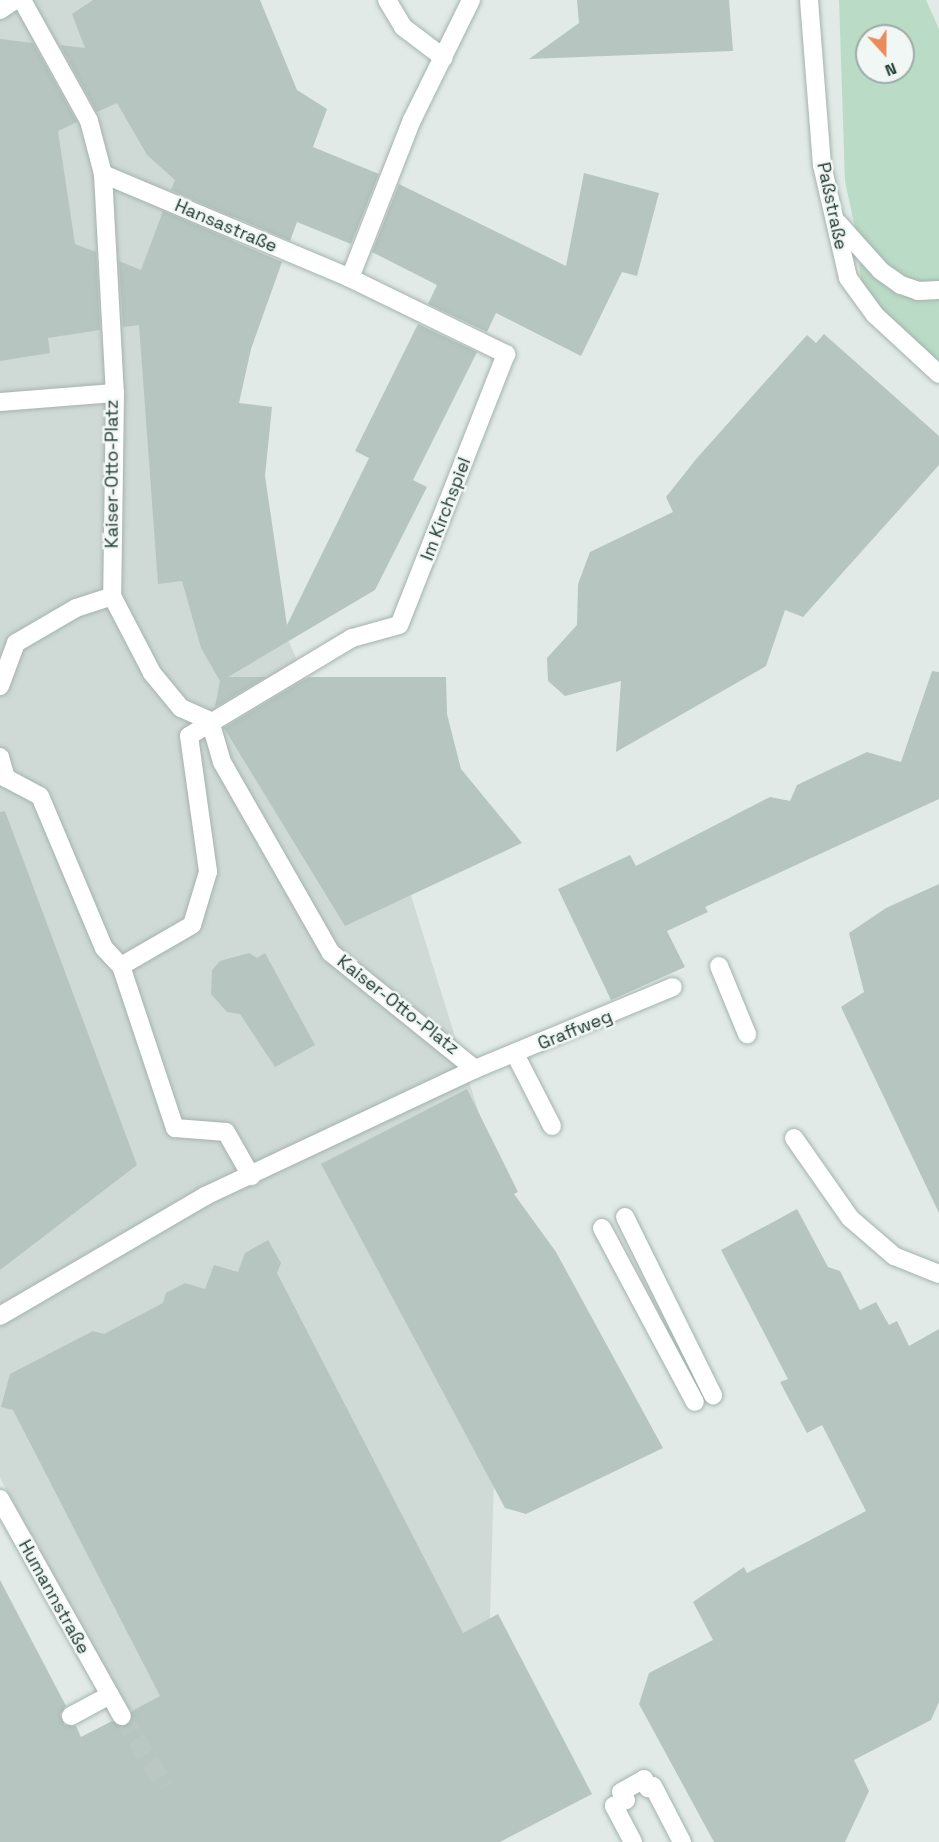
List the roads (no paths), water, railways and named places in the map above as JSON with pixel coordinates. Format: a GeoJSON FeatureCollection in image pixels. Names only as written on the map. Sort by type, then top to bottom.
{"type":"FeatureCollection","features":[{"type":"Feature","properties":{"kind":"street"},"geometry":{"type":"LineString","coordinates":[[0,10],[15,0]]}},
{"type":"Feature","properties":{"kind":"street"},"geometry":{"type":"LineString","coordinates":[[22,0],[89,121],[103,174],[116,393]]}},
{"type":"Feature","properties":{"kind":"street"},"geometry":{"type":"LineString","coordinates":[[387,0],[403,27],[444,58]]}},
{"type":"Feature","properties":{"kind":"street"},"geometry":{"type":"LineString","coordinates":[[350,278],[412,120],[471,0]]}},
{"type":"Feature","properties":{"kind":"street","name":"Paßstraße"},"geometry":{"type":"LineString","coordinates":[[809,0],[818,130],[848,278],[861,298],[939,374]]}},
{"type":"Feature","properties":{"kind":"street","name":"Hansastraße"},"geometry":{"type":"LineString","coordinates":[[103,174],[350,278]]}},
{"type":"Feature","properties":{"kind":"street"},"geometry":{"type":"LineString","coordinates":[[838,223],[881,271],[901,285],[918,291],[939,290]]}},
{"type":"Feature","properties":{"kind":"street","name":"Im Kirchspiel"},"geometry":{"type":"LineString","coordinates":[[210,721],[352,638],[399,625],[506,354],[350,278]]}},
{"type":"Feature","properties":{"kind":"street","name":"Kaiser-Otto-Platz"},"geometry":{"type":"LineString","coordinates":[[0,402],[116,393],[112,596],[152,673],[181,708],[210,721],[222,762],[331,953],[475,1069],[251,1176],[99,1254],[0,1316]]}},
{"type":"Feature","properties":{"kind":"street"},"geometry":{"type":"LineString","coordinates":[[0,686],[16,643],[76,608],[112,596]]}},
{"type":"Feature","properties":{"kind":"street"},"geometry":{"type":"LineString","coordinates":[[121,966],[192,925],[208,872],[189,736],[210,721]]}},
{"type":"Feature","properties":{"kind":"street"},"geometry":{"type":"LineString","coordinates":[[0,757],[3,779],[40,796],[104,948],[121,966],[175,1128],[226,1132],[251,1176]]}},
{"type":"Feature","properties":{"kind":"street"},"geometry":{"type":"LineString","coordinates":[[719,966],[747,1034]]}},
{"type":"Feature","properties":{"kind":"street","name":"Graffweg"},"geometry":{"type":"LineString","coordinates":[[475,1069],[674,987]]}},
{"type":"Feature","properties":{"kind":"street"},"geometry":{"type":"LineString","coordinates":[[515,1054],[552,1126]]}},
{"type":"Feature","properties":{"kind":"street"},"geometry":{"type":"LineString","coordinates":[[794,1138],[850,1218],[894,1256],[939,1274]]}},
{"type":"Feature","properties":{"kind":"street"},"geometry":{"type":"LineString","coordinates":[[625,1217],[713,1395]]}},
{"type":"Feature","properties":{"kind":"street"},"geometry":{"type":"LineString","coordinates":[[602,1228],[695,1402]]}},
{"type":"Feature","properties":{"kind":"street","name":"Humannstraße"},"geometry":{"type":"LineString","coordinates":[[0,1499],[123,1716]]}},
{"type":"Feature","properties":{"kind":"street"},"geometry":{"type":"LineString","coordinates":[[71,1716],[110,1695]]}},
{"type":"Feature","properties":{"kind":"street"},"geometry":{"type":"LineString","coordinates":[[633,1842],[614,1806],[626,1800],[621,1792],[644,1779],[648,1788],[653,1786],[682,1842]]}},
{"type":"Feature","properties":{"kind":"tunnel"},"geometry":{"type":"LineString","coordinates":[[122,1716],[165,1786]]}}]}
